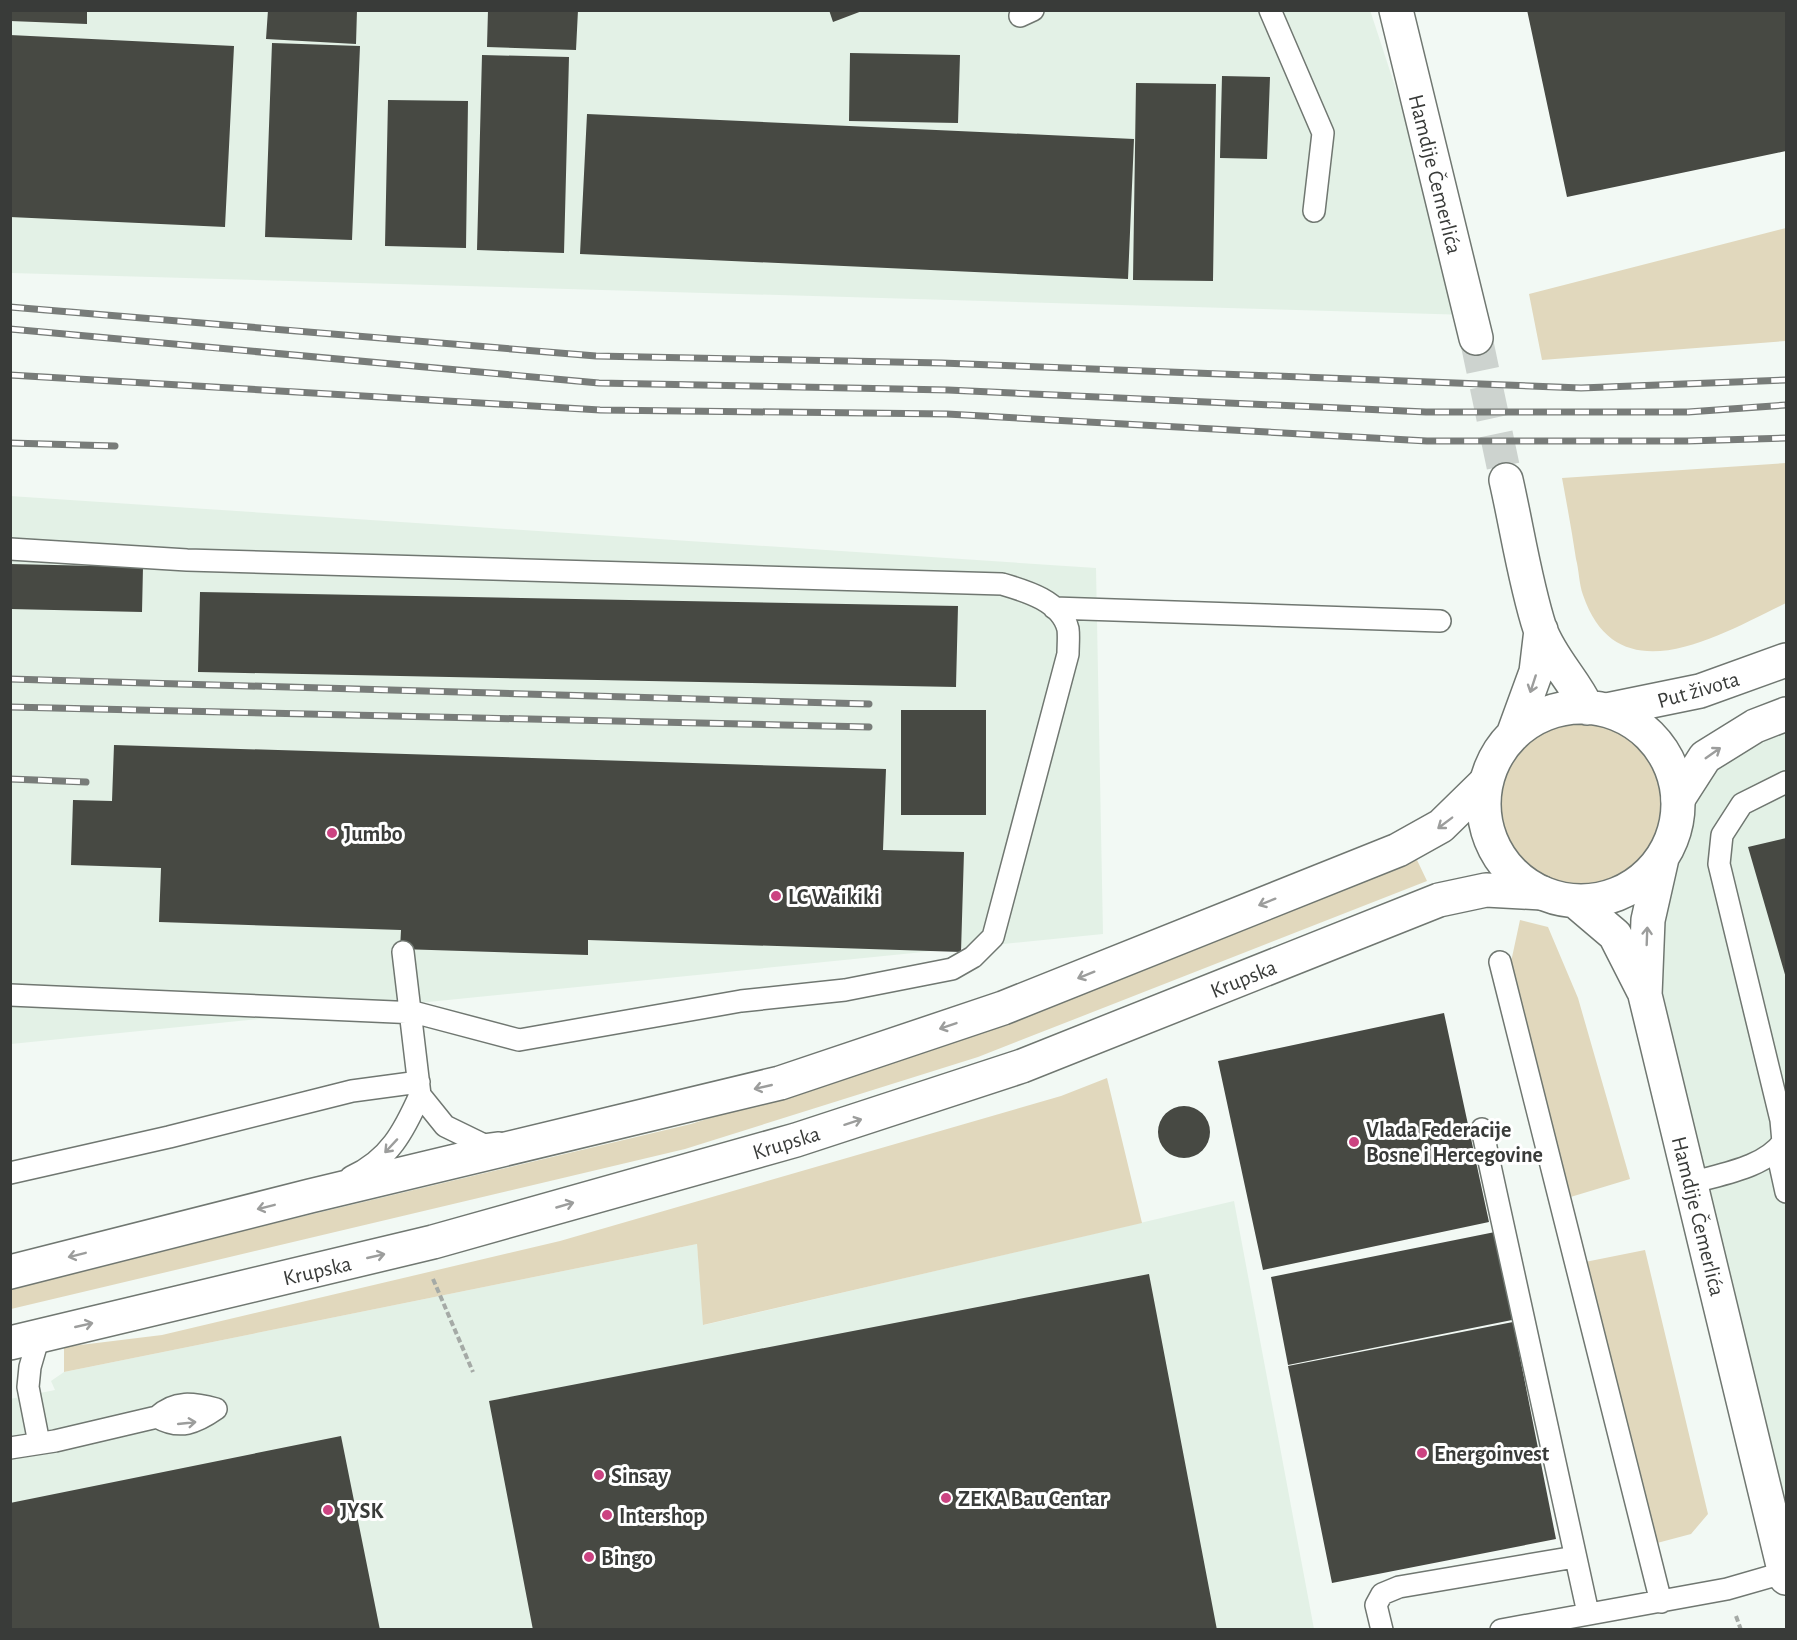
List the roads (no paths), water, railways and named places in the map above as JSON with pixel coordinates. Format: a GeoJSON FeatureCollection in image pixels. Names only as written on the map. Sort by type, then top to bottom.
{"type":"FeatureCollection","features":[{"type":"Feature","properties":{"kind":"street","name":"Hamdije Čemerlića"},"geometry":{"type":"LineString","coordinates":[[1396,10],[1476,338]]}},
{"type":"Feature","properties":{"kind":"street"},"geometry":{"type":"LineString","coordinates":[[1506,480],[1541,630],[1558,663],[1597,709]]}},
{"type":"Feature","properties":{"kind":"street"},"geometry":{"type":"LineString","coordinates":[[1513,735],[1536,672],[1541,630]]}},
{"type":"Feature","properties":{"kind":"street","name":"Put života"},"geometry":{"type":"LineString","coordinates":[[1597,709],[1700,691],[1786,660]]}},
{"type":"Feature","properties":{"kind":"street"},"geometry":{"type":"LineString","coordinates":[[1577,707],[1597,709],[1635,723],[1658,744],[1673,771],[1678,799],[1675,831],[1662,858],[1639,883],[1609,898],[1575,901],[1542,893],[1514,875],[1494,848],[1484,815],[1486,782],[1499,752],[1513,735],[1547,713],[1577,707]]}},
{"type":"Feature","properties":{"kind":"street"},"geometry":{"type":"LineString","coordinates":[[1678,799],[1705,757],[1755,726],[1786,714]]}},
{"type":"Feature","properties":{"kind":"street"},"geometry":{"type":"LineString","coordinates":[[10,1272],[550,1137],[780,1083],[1003,1008],[1398,850],[1441,826],[1486,782]]}},
{"type":"Feature","properties":{"kind":"street","name":"Hamdije Čemerlića"},"geometry":{"type":"LineString","coordinates":[[1662,858],[1648,920],[1645,995],[1786,1574]]}},
{"type":"Feature","properties":{"kind":"street","name":"Krupska"},"geometry":{"type":"LineString","coordinates":[[25,1339],[433,1242],[796,1140],[1022,1066],[1439,900],[1486,890],[1542,893]]}},
{"type":"Feature","properties":{"kind":"street"},"geometry":{"type":"LineString","coordinates":[[1575,901],[1615,935],[1645,995]]}},
{"type":"Feature","properties":{"kind":"lane"},"geometry":{"type":"LineString","coordinates":[[1270,10],[1323,134],[1314,211]]}},
{"type":"Feature","properties":{"kind":"lane"},"geometry":{"type":"LineString","coordinates":[[10,549],[187,560],[1002,584],[1032,593],[1054,608],[1068,629],[1068,654],[993,937],[974,957],[952,969],[845,990],[741,1002],[519,1040],[410,1012],[10,995]]}},
{"type":"Feature","properties":{"kind":"lane"},"geometry":{"type":"LineString","coordinates":[[1054,608],[1440,621]]}},
{"type":"Feature","properties":{"kind":"lane"},"geometry":{"type":"LineString","coordinates":[[1691,1183],[1758,1162],[1777,1151],[1783,1142],[1781,1120],[1719,864],[1722,835],[1742,804],[1786,782]]}},
{"type":"Feature","properties":{"kind":"lane"},"geometry":{"type":"LineString","coordinates":[[403,952],[420,1089],[445,1126],[484,1145],[550,1137]]}},
{"type":"Feature","properties":{"kind":"lane"},"geometry":{"type":"LineString","coordinates":[[1500,962],[1661,1602]]}},
{"type":"Feature","properties":{"kind":"lane"},"geometry":{"type":"LineString","coordinates":[[10,1173],[169,1137],[352,1090],[420,1089]]}},
{"type":"Feature","properties":{"kind":"lane"},"geometry":{"type":"LineString","coordinates":[[310,1196],[371,1168],[402,1134],[420,1089]]}},
{"type":"Feature","properties":{"kind":"lane"},"geometry":{"type":"LineString","coordinates":[[1482,1129],[1588,1613]]}},
{"type":"Feature","properties":{"kind":"lane"},"geometry":{"type":"LineString","coordinates":[[1777,1151],[1786,1192]]}},
{"type":"Feature","properties":{"kind":"lane"},"geometry":{"type":"LineString","coordinates":[[25,1339],[30,1367],[19,1381],[39,1443]]}},
{"type":"Feature","properties":{"kind":"lane"},"geometry":{"type":"LineString","coordinates":[[10,1448],[157,1417]]}},
{"type":"Feature","properties":{"kind":"lane"},"geometry":{"type":"LineString","coordinates":[[1382,1629],[1376,1605],[1382,1594],[1399,1587],[1575,1557]]}},
{"type":"Feature","properties":{"kind":"lane"},"geometry":{"type":"LineString","coordinates":[[1501,1629],[1661,1602],[1786,1574]]}},
{"type":"Feature","properties":{"kind":"tunnel"},"geometry":{"type":"LineString","coordinates":[[1476,338],[1506,480]]}},
{"type":"Feature","properties":{"kind":"railway"},"geometry":{"type":"LineString","coordinates":[[10,307],[596,356],[942,363],[1581,388],[1786,380]]}},
{"type":"Feature","properties":{"kind":"railway"},"geometry":{"type":"LineString","coordinates":[[10,329],[599,383],[948,390],[1426,412],[1688,412],[1786,405]]}},
{"type":"Feature","properties":{"kind":"railway"},"geometry":{"type":"LineString","coordinates":[[10,375],[600,410],[947,414],[1427,441],[1687,441],[1786,438]]}},
{"type":"Feature","properties":{"kind":"railway"},"geometry":{"type":"LineString","coordinates":[[10,443],[115,446]]}},
{"type":"Feature","properties":{"kind":"railway"},"geometry":{"type":"LineString","coordinates":[[10,679],[869,704]]}},
{"type":"Feature","properties":{"kind":"railway"},"geometry":{"type":"LineString","coordinates":[[10,707],[869,727]]}},
{"type":"Feature","properties":{"kind":"railway"},"geometry":{"type":"LineString","coordinates":[[10,779],[86,782]]}},
{"type":"Feature","properties":{"kind":"place","name":"Jumbo"},"geometry":{"type":"Point","coordinates":[332,833]}},
{"type":"Feature","properties":{"kind":"place","name":"LC Waikiki"},"geometry":{"type":"Point","coordinates":[776,896]}},
{"type":"Feature","properties":{"kind":"place","name":"Vlada Federacije Bosne i Hercegovine"},"geometry":{"type":"Point","coordinates":[1354,1142]}},
{"type":"Feature","properties":{"kind":"place","name":"Energoinvest"},"geometry":{"type":"Point","coordinates":[1422,1453]}},
{"type":"Feature","properties":{"kind":"place","name":"Sinsay"},"geometry":{"type":"Point","coordinates":[599,1475]}},
{"type":"Feature","properties":{"kind":"place","name":"ZEKA Bau Centar"},"geometry":{"type":"Point","coordinates":[946,1498]}},
{"type":"Feature","properties":{"kind":"place","name":"JYSK"},"geometry":{"type":"Point","coordinates":[328,1510]}},
{"type":"Feature","properties":{"kind":"place","name":"Intershop"},"geometry":{"type":"Point","coordinates":[607,1515]}},
{"type":"Feature","properties":{"kind":"place","name":"Bingo"},"geometry":{"type":"Point","coordinates":[589,1557]}}]}
